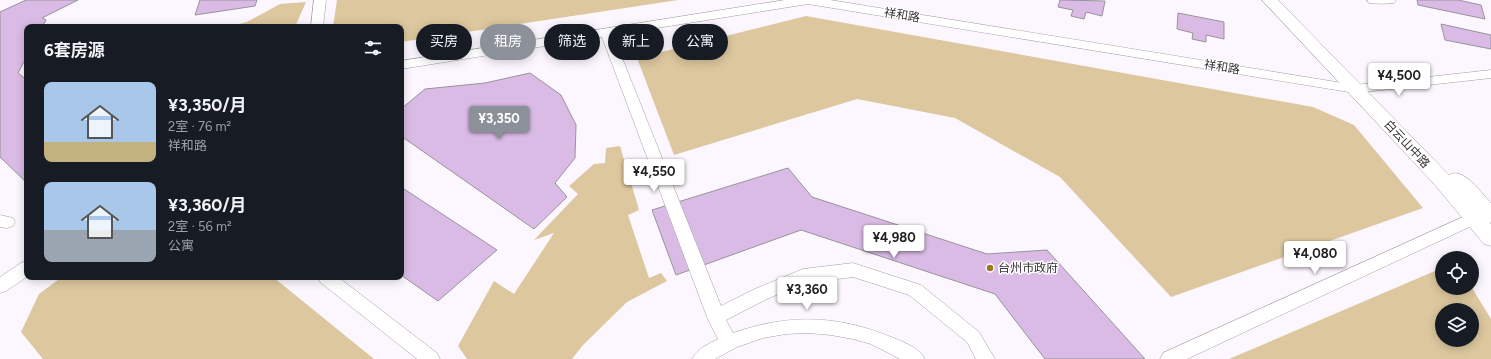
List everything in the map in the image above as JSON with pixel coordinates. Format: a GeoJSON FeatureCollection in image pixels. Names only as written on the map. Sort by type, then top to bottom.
{"type":"FeatureCollection","features":[{"type":"Feature","properties":{"kind":"main road","name":"白云山中路"},"geometry":{"type":"LineString","coordinates":[[1270,0],[1362,88]]}},
{"type":"Feature","properties":{"kind":"main road","name":"白云山中路"},"geometry":{"type":"LineString","coordinates":[[1285,0],[1442,180],[1482,216],[1491,238]]}},
{"type":"Feature","properties":{"kind":"street"},"geometry":{"type":"LineString","coordinates":[[316,24],[320,0]]}},
{"type":"Feature","properties":{"kind":"street","name":"祥和路"},"geometry":{"type":"LineString","coordinates":[[404,65],[808,0],[1362,88],[1491,74]]}},
{"type":"Feature","properties":{"kind":"street"},"geometry":{"type":"LineString","coordinates":[[1373,0],[1390,0]]}},
{"type":"Feature","properties":{"kind":"street"},"geometry":{"type":"LineString","coordinates":[[606,32],[716,318],[728,342]]}},
{"type":"Feature","properties":{"kind":"street"},"geometry":{"type":"LineString","coordinates":[[1169,359],[1482,216]]}},
{"type":"Feature","properties":{"kind":"street"},"geometry":{"type":"LineString","coordinates":[[0,286],[24,270]]}},
{"type":"Feature","properties":{"kind":"street"},"geometry":{"type":"LineString","coordinates":[[716,318],[761,294],[803,276],[853,270],[915,290],[973,337],[986,359]]}},
{"type":"Feature","properties":{"kind":"street"},"geometry":{"type":"LineString","coordinates":[[330,280],[431,359]]}},
{"type":"Feature","properties":{"kind":"street"},"geometry":{"type":"LineString","coordinates":[[701,359],[728,342],[755,332],[784,326],[814,325],[843,328],[872,336],[901,349],[916,359]]}},
{"type":"Feature","properties":{"kind":"shaded area"},"geometry":{"type":"Polygon","coordinates":[[[337,0],[678,0],[520,24],[480,24],[480,30],[472,31],[472,24],[416,24],[416,40],[404,42],[404,24],[333,24],[337,0]]]}},
{"type":"Feature","properties":{"kind":"shaded area"},"geometry":{"type":"Polygon","coordinates":[[[306,2],[296,24],[239,24],[247,22],[280,4],[306,2]]]}},
{"type":"Feature","properties":{"kind":"shaded area"},"geometry":{"type":"Polygon","coordinates":[[[806,16],[1313,107],[1354,125],[1423,208],[1171,297],[1060,177],[955,118],[857,99],[674,155],[638,60],[664,60],[664,51],[672,49],[672,60],[728,60],[728,35],[806,16]]]}},
{"type":"Feature","properties":{"kind":"shaded area"},"geometry":{"type":"Polygon","coordinates":[[[620,146],[639,210],[628,215],[649,278],[661,273],[667,281],[627,302],[583,345],[572,359],[467,359],[458,346],[494,281],[514,294],[554,233],[534,240],[578,194],[569,186],[594,164],[605,163],[606,148],[620,146]]]}},
{"type":"Feature","properties":{"kind":"shaded area"},"geometry":{"type":"Polygon","coordinates":[[[1435,271],[1435,295],[1476,295],[1491,319],[1491,359],[1229,359],[1435,271]]]}},
{"type":"Feature","properties":{"kind":"shaded area"},"geometry":{"type":"Polygon","coordinates":[[[58,280],[277,280],[374,359],[43,359],[21,332],[39,294],[58,280]]]}},
{"type":"Feature","properties":{"kind":"building"},"geometry":{"type":"Polygon","coordinates":[[[26,0],[78,0],[42,18],[46,20],[44,24],[24,24],[24,62],[18,73],[24,78],[24,180],[0,157],[0,12],[26,0]]]}},
{"type":"Feature","properties":{"kind":"building"},"geometry":{"type":"Polygon","coordinates":[[[200,0],[257,0],[255,6],[195,15],[200,0]]]}},
{"type":"Feature","properties":{"kind":"building"},"geometry":{"type":"Polygon","coordinates":[[[1060,0],[1105,1],[1102,16],[1086,12],[1084,19],[1071,16],[1073,10],[1058,7],[1060,0]]]}},
{"type":"Feature","properties":{"kind":"building"},"geometry":{"type":"Polygon","coordinates":[[[1417,0],[1458,0],[1481,5],[1485,19],[1418,5],[1417,0]]]}},
{"type":"Feature","properties":{"kind":"building"},"geometry":{"type":"Polygon","coordinates":[[[1178,13],[1224,22],[1224,39],[1206,35],[1206,42],[1192,39],[1193,33],[1177,29],[1178,13]]]}},
{"type":"Feature","properties":{"kind":"building"},"geometry":{"type":"Polygon","coordinates":[[[1441,24],[1491,35],[1491,49],[1445,40],[1441,24]]]}},
{"type":"Feature","properties":{"kind":"building"},"geometry":{"type":"Polygon","coordinates":[[[530,73],[561,95],[576,125],[575,158],[555,183],[567,197],[534,229],[404,138],[404,106],[425,89],[485,83],[530,73]]]}},
{"type":"Feature","properties":{"kind":"building","name":"台州市政府"},"geometry":{"type":"Polygon","coordinates":[[[788,168],[812,197],[987,254],[1047,250],[1145,359],[1045,359],[995,294],[801,230],[676,275],[652,210],[788,168]]]}},
{"type":"Feature","properties":{"kind":"building"},"geometry":{"type":"Polygon","coordinates":[[[404,189],[497,250],[438,301],[404,277],[404,189]]]}},
{"type":"Feature","properties":{"kind":"place","name":"台州市政府"},"geometry":{"type":"Point","coordinates":[990,268]}}]}
